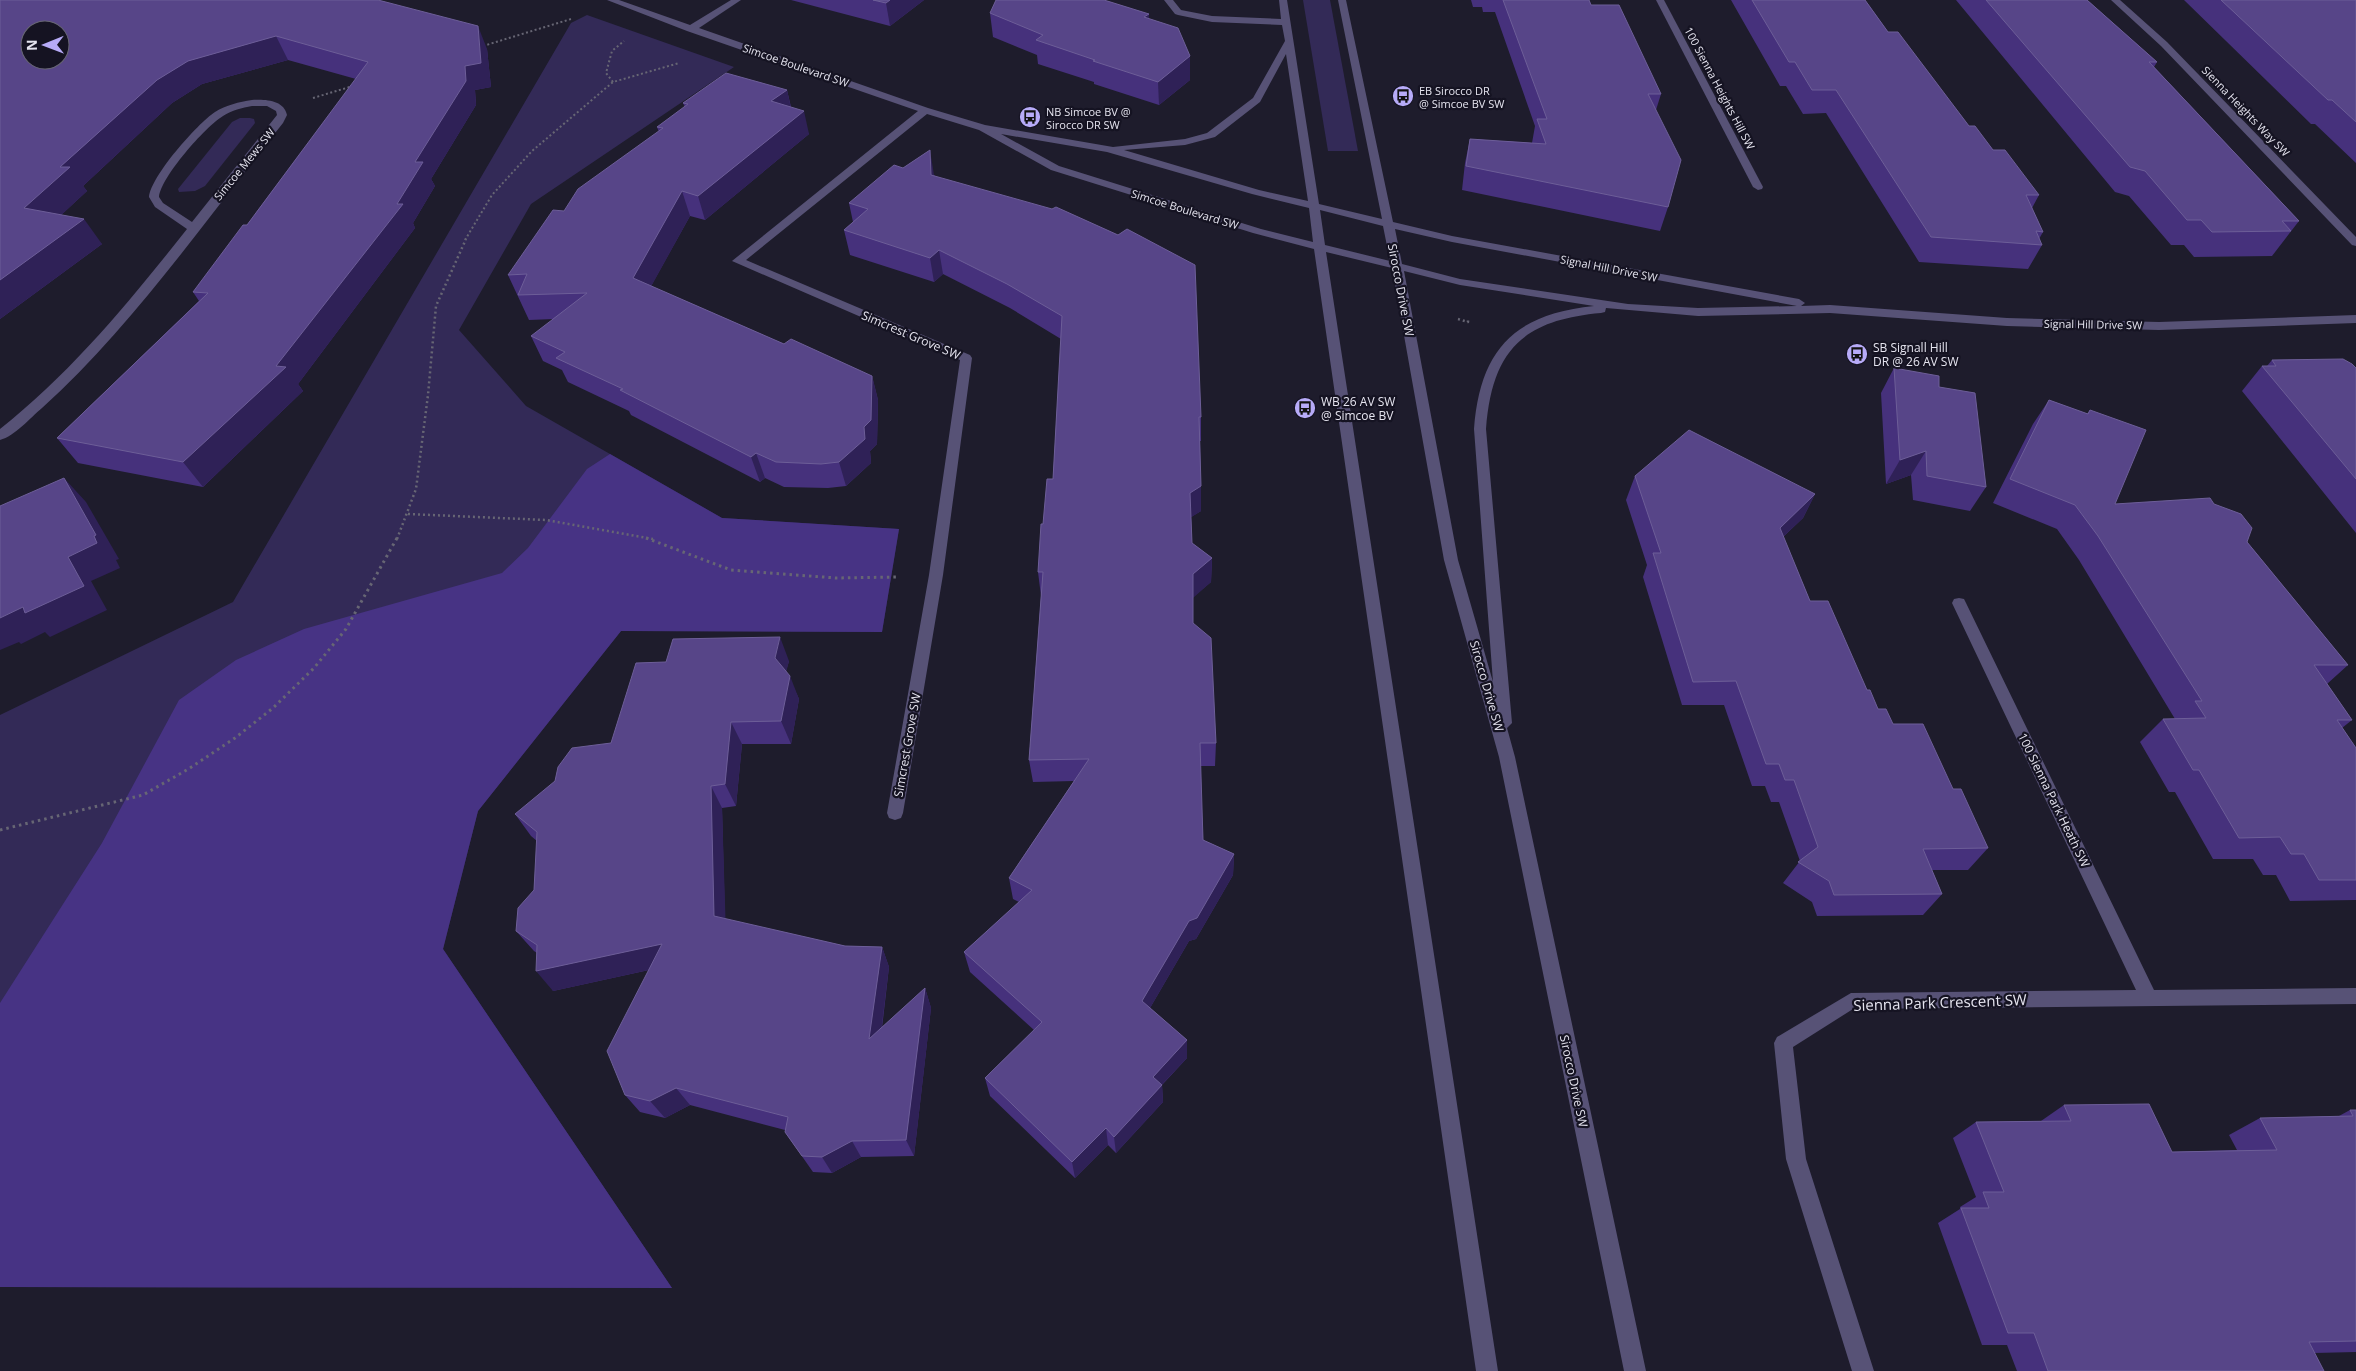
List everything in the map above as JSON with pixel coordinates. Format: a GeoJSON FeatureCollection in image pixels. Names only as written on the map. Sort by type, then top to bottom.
{"type":"FeatureCollection","features":[{"type":"Feature","properties":{"kind":"street","name":"Simcoe Boulevard SW"},"geometry":{"type":"LineString","coordinates":[[611,0],[925,110],[983,128],[1108,149],[1256,192],[1388,224]]}},
{"type":"Feature","properties":{"kind":"street"},"geometry":{"type":"LineString","coordinates":[[690,29],[737,0]]}},
{"type":"Feature","properties":{"kind":"street"},"geometry":{"type":"LineString","coordinates":[[1168,0],[1178,12],[1212,19],[1286,22]]}},
{"type":"Feature","properties":{"kind":"street"},"geometry":{"type":"LineString","coordinates":[[1283,0],[1487,1371]]}},
{"type":"Feature","properties":{"kind":"street","name":"Sirocco Drive SW"},"geometry":{"type":"LineString","coordinates":[[1342,0],[1397,266],[1451,560],[1507,757],[1635,1371]]}},
{"type":"Feature","properties":{"kind":"street","name":"100 Sienna Heights Hill SW"},"geometry":{"type":"LineString","coordinates":[[1660,0],[1758,187]]}},
{"type":"Feature","properties":{"kind":"street","name":"Sienna Heights Way SW"},"geometry":{"type":"LineString","coordinates":[[2115,0],[2170,51],[2356,243]]}},
{"type":"Feature","properties":{"kind":"street"},"geometry":{"type":"LineString","coordinates":[[1108,149],[1185,142],[1211,135],[1257,100],[1288,43]]}},
{"type":"Feature","properties":{"kind":"street"},"geometry":{"type":"LineString","coordinates":[[193,228],[159,204],[154,197],[157,182],[217,114],[241,105],[254,103],[276,106],[281,110]]}},
{"type":"Feature","properties":{"kind":"street","name":"Simcoe Mews SW"},"geometry":{"type":"LineString","coordinates":[[0,436],[58,387],[100,344],[279,121],[282,115],[281,110]]}},
{"type":"Feature","properties":{"kind":"street","name":"Simcrest Grove SW"},"geometry":{"type":"LineString","coordinates":[[895,813],[936,575],[966,358],[738,261],[925,110]]}},
{"type":"Feature","properties":{"kind":"street","name":"Simcoe Boulevard SW"},"geometry":{"type":"LineString","coordinates":[[983,128],[1055,168],[1257,231],[1397,266]]}},
{"type":"Feature","properties":{"kind":"street","name":"Signal Hill Drive SW"},"geometry":{"type":"LineString","coordinates":[[1388,224],[1452,239],[1830,309]]}},
{"type":"Feature","properties":{"kind":"street","name":"Signal Hill Drive SW"},"geometry":{"type":"LineString","coordinates":[[1397,266],[1460,282],[1628,308],[1698,312],[1830,309],[2007,322],[2159,326],[2356,319]]}},
{"type":"Feature","properties":{"kind":"street"},"geometry":{"type":"LineString","coordinates":[[1507,757],[1480,428],[1480,406],[1485,384],[1492,366],[1518,334],[1541,322],[1568,314],[1597,309],[1628,308]]}},
{"type":"Feature","properties":{"kind":"street","name":"100 Sienna Park Heath SW"},"geometry":{"type":"LineString","coordinates":[[1959,602],[2149,998]]}},
{"type":"Feature","properties":{"kind":"street","name":"Sienna Park Crescent SW"},"geometry":{"type":"LineString","coordinates":[[1863,1371],[1796,1159],[1783,1043],[1851,1001],[2356,996]]}},
{"type":"Feature","properties":{"kind":"path"},"geometry":{"type":"LineString","coordinates":[[475,48],[571,19]]}},
{"type":"Feature","properties":{"kind":"path"},"geometry":{"type":"LineString","coordinates":[[0,830],[143,795],[190,768],[235,738],[273,708],[314,668],[346,628],[388,557],[408,514],[416,489],[428,395],[436,306],[460,250],[492,195],[532,151],[613,82],[641,72],[685,61],[722,39]]}},
{"type":"Feature","properties":{"kind":"path"},"geometry":{"type":"LineString","coordinates":[[613,82],[606,73],[612,51],[626,40]]}},
{"type":"Feature","properties":{"kind":"path"},"geometry":{"type":"LineString","coordinates":[[281,110],[361,83]]}},
{"type":"Feature","properties":{"kind":"path"},"geometry":{"type":"LineString","coordinates":[[408,514],[546,520],[654,539],[731,570],[836,578],[936,575]]}},
{"type":"Feature","properties":{"kind":"shaded area"},"geometry":{"type":"Polygon","coordinates":[[[1303,0],[1330,0],[1358,151],[1328,151],[1303,0]]]}},
{"type":"Feature","properties":{"kind":"shaded area"},"geometry":{"type":"Polygon","coordinates":[[[587,15],[734,67],[531,204],[459,330],[526,406],[722,518],[899,529],[882,632],[621,631],[478,811],[443,949],[672,1288],[0,1287],[0,715],[233,602],[571,23],[587,15]]]}},
{"type":"Feature","properties":{"kind":"shaded area"},"geometry":{"type":"Polygon","coordinates":[[[240,118],[254,119],[255,123],[205,186],[195,191],[179,192],[178,189],[232,122],[240,118]]]}},
{"type":"Feature","properties":{"kind":"shaded area"},"geometry":{"type":"Polygon","coordinates":[[[610,454],[722,518],[899,529],[882,632],[621,631],[478,811],[443,949],[672,1288],[0,1287],[0,1003],[102,843],[179,700],[236,660],[304,629],[502,573],[528,548],[587,469],[610,454]]]}},
{"type":"Feature","properties":{"kind":"building"},"geometry":{"type":"Polygon","coordinates":[[[0,0],[378,0],[478,26],[481,63],[465,66],[466,81],[415,162],[423,162],[397,204],[403,204],[276,366],[286,367],[183,462],[57,438],[208,293],[193,292],[243,225],[247,225],[368,62],[276,36],[188,61],[157,80],[60,167],[70,167],[24,208],[84,219],[0,280],[0,0]]]}},
{"type":"Feature","properties":{"kind":"building"},"geometry":{"type":"Polygon","coordinates":[[[873,0],[890,0],[886,3],[873,0]]]}},
{"type":"Feature","properties":{"kind":"building"},"geometry":{"type":"Polygon","coordinates":[[[996,0],[1104,0],[1149,14],[1144,17],[1178,28],[1190,56],[1158,82],[1036,40],[1043,35],[990,13],[996,0]]]}},
{"type":"Feature","properties":{"kind":"building"},"geometry":{"type":"Polygon","coordinates":[[[1503,0],[1589,0],[1591,5],[1619,5],[1661,94],[1648,94],[1681,160],[1668,207],[1466,166],[1470,139],[1546,144],[1537,119],[1547,119],[1503,0]]]}},
{"type":"Feature","properties":{"kind":"building"},"geometry":{"type":"Polygon","coordinates":[[[1752,0],[1865,0],[1888,32],[1898,32],[1969,126],[1975,126],[1993,150],[2005,150],[2039,195],[2026,195],[2043,232],[2036,231],[2042,245],[1931,237],[1836,90],[1812,90],[1795,62],[1789,62],[1752,0]]]}},
{"type":"Feature","properties":{"kind":"building"},"geometry":{"type":"Polygon","coordinates":[[[1986,0],[2087,0],[2157,62],[2149,62],[2299,221],[2282,221],[2291,231],[2212,232],[2201,220],[2187,220],[2145,171],[2130,167],[1986,0]]]}},
{"type":"Feature","properties":{"kind":"building"},"geometry":{"type":"Polygon","coordinates":[[[2221,0],[2356,0],[2356,122],[2332,100],[2328,100],[2221,0]]]}},
{"type":"Feature","properties":{"kind":"building"},"geometry":{"type":"Polygon","coordinates":[[[726,73],[787,90],[771,101],[804,111],[698,196],[682,191],[633,278],[784,344],[791,339],[872,376],[871,420],[864,427],[865,439],[839,462],[821,464],[776,462],[756,453],[751,457],[620,390],[623,389],[556,358],[565,352],[531,336],[587,293],[518,295],[527,274],[508,275],[553,210],[564,211],[578,189],[663,128],[657,127],[688,104],[683,103],[726,73]]]}},
{"type":"Feature","properties":{"kind":"building"},"geometry":{"type":"Polygon","coordinates":[[[930,150],[931,175],[1052,209],[1056,207],[1118,235],[1127,229],[1195,265],[1201,417],[1199,417],[1201,486],[1190,493],[1192,543],[1212,558],[1193,574],[1193,623],[1211,638],[1216,743],[1200,743],[1203,840],[1234,854],[1197,918],[1189,921],[1142,1001],[1187,1040],[1153,1077],[1162,1085],[1114,1137],[1106,1128],[1072,1162],[985,1078],[1042,1022],[964,952],[1032,890],[1009,878],[1089,759],[1029,760],[1043,572],[1038,572],[1041,524],[1043,524],[1047,479],[1053,479],[1062,316],[1007,284],[939,250],[930,258],[844,230],[868,209],[849,203],[894,165],[903,168],[930,150]]]}},
{"type":"Feature","properties":{"kind":"building"},"geometry":{"type":"Polygon","coordinates":[[[2343,359],[2356,368],[2356,479],[2262,366],[2276,366],[2272,360],[2343,359]]]}},
{"type":"Feature","properties":{"kind":"building"},"geometry":{"type":"Polygon","coordinates":[[[1894,368],[1939,376],[1939,387],[1975,393],[1986,487],[1927,476],[1926,451],[1900,460],[1894,368]]]}},
{"type":"Feature","properties":{"kind":"building"},"geometry":{"type":"Polygon","coordinates":[[[2049,400],[2088,414],[2090,410],[2146,430],[2115,504],[2210,498],[2214,504],[2241,514],[2252,528],[2247,542],[2348,665],[2314,665],[2352,720],[2337,720],[2356,748],[2356,880],[2319,880],[2304,854],[2291,854],[2280,837],[2239,838],[2199,770],[2193,770],[2163,719],[2206,718],[2195,701],[2202,701],[2098,536],[2075,505],[2010,479],[2049,400]]]}},
{"type":"Feature","properties":{"kind":"building"},"geometry":{"type":"Polygon","coordinates":[[[1689,430],[1815,494],[1780,528],[1810,601],[1828,601],[1867,690],[1870,690],[1878,709],[1886,709],[1893,724],[1923,724],[1953,789],[1961,789],[1988,848],[1923,849],[1942,894],[1834,895],[1829,881],[1798,862],[1818,847],[1794,780],[1785,780],[1779,764],[1766,764],[1736,681],[1693,682],[1653,553],[1661,553],[1635,476],[1689,430]]]}},
{"type":"Feature","properties":{"kind":"building"},"geometry":{"type":"Polygon","coordinates":[[[64,478],[96,535],[94,536],[97,543],[68,557],[84,586],[25,613],[23,607],[0,618],[0,506],[64,478]]]}},
{"type":"Feature","properties":{"kind":"building"},"geometry":{"type":"Polygon","coordinates":[[[780,637],[775,658],[790,676],[781,721],[731,722],[725,784],[711,786],[714,916],[845,946],[882,947],[869,1039],[925,988],[906,1140],[852,1141],[822,1157],[802,1156],[785,1132],[788,1117],[676,1088],[650,1101],[625,1095],[607,1051],[662,944],[536,971],[537,945],[516,931],[518,908],[534,890],[537,832],[515,814],[555,781],[558,767],[572,748],[611,743],[636,663],[666,662],[673,639],[780,637]]]}},
{"type":"Feature","properties":{"kind":"building"},"geometry":{"type":"Polygon","coordinates":[[[2149,1104],[2172,1152],[2277,1150],[2260,1118],[2353,1116],[2350,1110],[2356,1110],[2356,1341],[2309,1342],[2324,1371],[2048,1371],[2034,1333],[2008,1333],[1961,1208],[1989,1208],[1983,1192],[2004,1192],[1976,1122],[2071,1121],[2064,1105],[2149,1104]]]}},
{"type":"Feature","properties":{"kind":"place","name":"EB Sirocco DR @ Simcoe BV SW"},"geometry":{"type":"Point","coordinates":[1403,96]}},
{"type":"Feature","properties":{"kind":"place","name":"NB Simcoe BV @ Sirocco DR SW"},"geometry":{"type":"Point","coordinates":[1030,117]}},
{"type":"Feature","properties":{"kind":"place","name":"SB Signall Hill DR @ 26 AV SW"},"geometry":{"type":"Point","coordinates":[1857,354]}},
{"type":"Feature","properties":{"kind":"place","name":"WB 26 AV SW @ Simcoe BV"},"geometry":{"type":"Point","coordinates":[1305,408]}}]}
